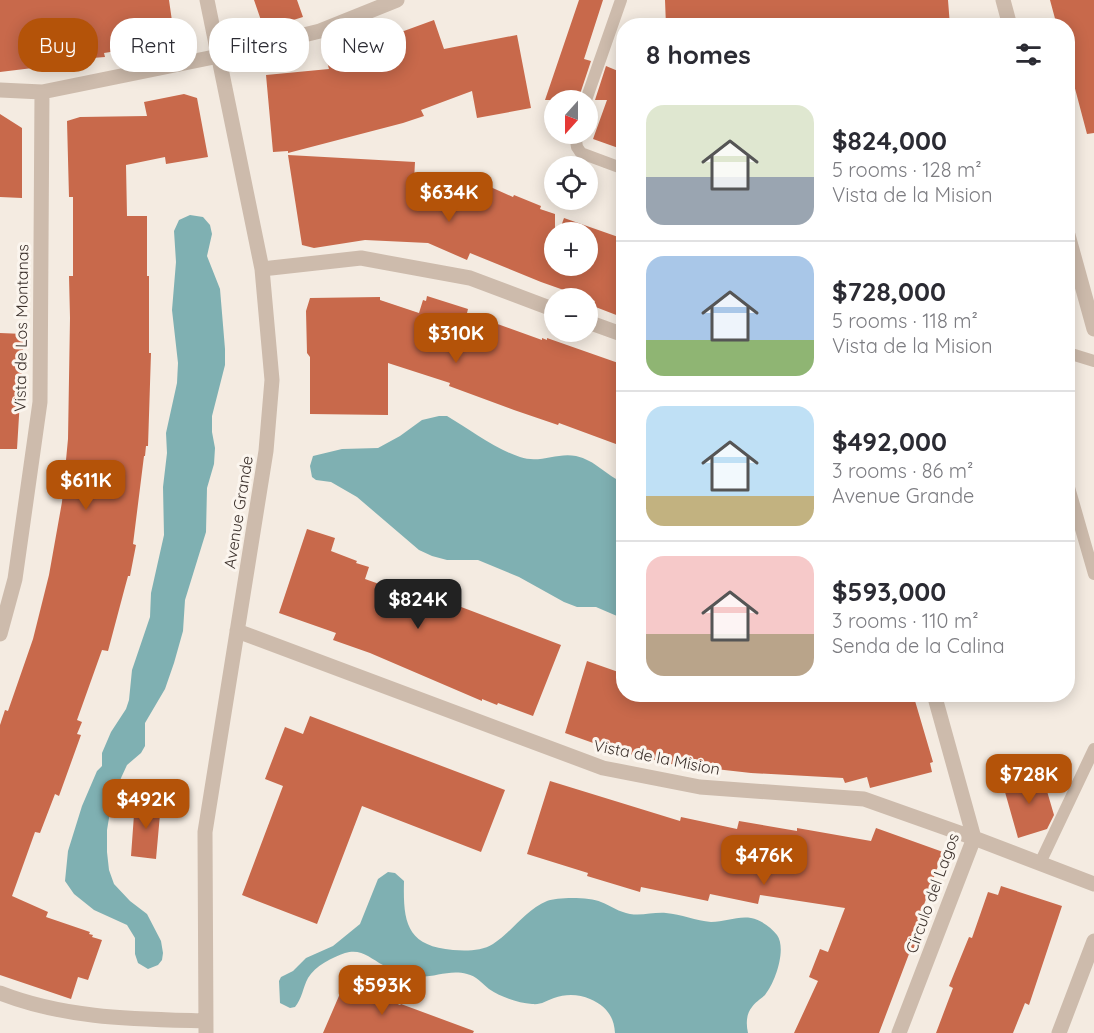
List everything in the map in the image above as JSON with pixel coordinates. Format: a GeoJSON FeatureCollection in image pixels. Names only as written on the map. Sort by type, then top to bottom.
{"type":"FeatureCollection","features":[{"type":"Feature","properties":{"kind":"street","name":"Avenue Grande"},"geometry":{"type":"LineString","coordinates":[[207,0],[211,18]]}},
{"type":"Feature","properties":{"kind":"street"},"geometry":{"type":"LineString","coordinates":[[309,35],[397,0]]}},
{"type":"Feature","properties":{"kind":"street"},"geometry":{"type":"LineString","coordinates":[[1004,0],[1008,18]]}},
{"type":"Feature","properties":{"kind":"street"},"geometry":{"type":"LineString","coordinates":[[0,90],[42,92],[209,58]]}},
{"type":"Feature","properties":{"kind":"street","name":"Avenue Grande"},"geometry":{"type":"LineString","coordinates":[[208,1029],[205,832],[266,451],[272,380],[262,269],[222,72]]}},
{"type":"Feature","properties":{"kind":"street","name":"Vista de Los Montanas"},"geometry":{"type":"LineString","coordinates":[[0,634],[15,579],[40,402],[42,92]]}},
{"type":"Feature","properties":{"kind":"street"},"geometry":{"type":"LineString","coordinates":[[262,269],[361,258],[470,278],[544,306]]}},
{"type":"Feature","properties":{"kind":"street"},"geometry":{"type":"LineString","coordinates":[[1075,260],[1094,329]]}},
{"type":"Feature","properties":{"kind":"street"},"geometry":{"type":"LineString","coordinates":[[598,326],[616,333]]}},
{"type":"Feature","properties":{"kind":"street","name":"Vista de la Mision"},"geometry":{"type":"LineString","coordinates":[[237,631],[603,768],[700,787],[864,799],[1087,881]]}},
{"type":"Feature","properties":{"kind":"street","name":"Circulo del Lagos"},"geometry":{"type":"LineString","coordinates":[[899,1033],[974,838],[936,702]]}},
{"type":"Feature","properties":{"kind":"street"},"geometry":{"type":"LineString","coordinates":[[1059,1033],[1094,941]]}},
{"type":"Feature","properties":{"kind":"street"},"geometry":{"type":"LineString","coordinates":[[0,993],[24,1002],[100,1017],[208,1029]]}},
{"type":"Feature","properties":{"kind":"lane"},"geometry":{"type":"LineString","coordinates":[[590,90],[621,0]]}},
{"type":"Feature","properties":{"kind":"lane"},"geometry":{"type":"LineString","coordinates":[[577,144],[581,153],[616,166]]}},
{"type":"Feature","properties":{"kind":"lane"},"geometry":{"type":"LineString","coordinates":[[1075,355],[1094,361]]}},
{"type":"Feature","properties":{"kind":"lane"},"geometry":{"type":"LineString","coordinates":[[1075,508],[1094,574]]}},
{"type":"Feature","properties":{"kind":"lane"},"geometry":{"type":"LineString","coordinates":[[1040,863],[1094,748]]}},
{"type":"Feature","properties":{"kind":"water"},"geometry":{"type":"Polygon","coordinates":[[[190,215],[203,217],[210,225],[212,234],[207,256],[220,289],[225,349],[225,365],[212,416],[215,448],[214,464],[207,488],[206,532],[185,600],[183,631],[174,663],[165,689],[145,723],[145,746],[141,753],[127,765],[121,778],[107,830],[109,870],[114,884],[130,901],[147,914],[161,941],[162,960],[158,965],[148,969],[138,963],[135,954],[135,938],[127,925],[94,910],[74,894],[65,881],[68,851],[82,806],[97,771],[102,766],[102,753],[111,732],[126,709],[132,670],[150,617],[151,593],[164,535],[163,487],[167,453],[166,433],[177,383],[178,363],[172,310],[176,262],[174,231],[179,220],[190,215]]]}},
{"type":"Feature","properties":{"kind":"water"},"geometry":{"type":"Polygon","coordinates":[[[447,416],[511,454],[527,459],[562,455],[576,456],[589,461],[616,478],[616,616],[596,607],[577,607],[564,602],[519,577],[478,560],[447,560],[432,556],[419,550],[357,497],[331,482],[316,480],[312,477],[310,466],[313,456],[342,449],[378,448],[422,420],[447,416]]]}},
{"type":"Feature","properties":{"kind":"water"},"geometry":{"type":"Polygon","coordinates":[[[388,872],[395,873],[404,881],[405,909],[410,929],[425,943],[437,948],[474,950],[484,948],[500,939],[539,905],[552,900],[582,898],[596,900],[630,914],[666,913],[711,922],[741,918],[755,919],[772,929],[780,941],[781,949],[776,974],[769,990],[753,1005],[749,1013],[748,1033],[615,1033],[608,1012],[601,1005],[586,997],[567,995],[538,1004],[521,1002],[494,992],[470,975],[452,972],[424,977],[408,975],[392,970],[365,954],[356,952],[335,957],[315,970],[308,978],[295,1007],[290,1008],[280,1003],[279,981],[281,977],[293,971],[306,958],[333,946],[360,924],[378,879],[388,872]]]}},
{"type":"Feature","properties":{"kind":"building"},"geometry":{"type":"Polygon","coordinates":[[[0,0],[169,0],[172,18],[110,18],[110,52],[104,53],[105,57],[98,58],[98,18],[18,18],[18,70],[0,72],[0,0]]]}},
{"type":"Feature","properties":{"kind":"building"},"geometry":{"type":"Polygon","coordinates":[[[254,0],[297,0],[303,17],[300,18],[260,18],[254,0]]]}},
{"type":"Feature","properties":{"kind":"building"},"geometry":{"type":"Polygon","coordinates":[[[579,0],[603,0],[584,59],[591,61],[581,90],[548,90],[579,0]]]}},
{"type":"Feature","properties":{"kind":"building"},"geometry":{"type":"Polygon","coordinates":[[[665,0],[948,0],[949,18],[666,18],[665,0]]]}},
{"type":"Feature","properties":{"kind":"building"},"geometry":{"type":"Polygon","coordinates":[[[1050,0],[1094,0],[1094,133],[1087,134],[1075,89],[1075,18],[1055,18],[1050,0]]]}},
{"type":"Feature","properties":{"kind":"building"},"geometry":{"type":"Polygon","coordinates":[[[434,20],[444,49],[517,35],[531,108],[477,118],[472,91],[421,110],[424,116],[403,123],[288,153],[288,151],[273,152],[266,75],[321,70],[321,72],[406,72],[406,30],[434,20]]]}},
{"type":"Feature","properties":{"kind":"building"},"geometry":{"type":"Polygon","coordinates":[[[606,66],[616,70],[616,147],[598,141],[598,125],[607,100],[598,100],[598,91],[606,66]]]}},
{"type":"Feature","properties":{"kind":"building"},"geometry":{"type":"Polygon","coordinates":[[[184,94],[197,98],[208,157],[166,164],[165,157],[126,165],[127,216],[147,216],[149,353],[151,353],[148,446],[146,446],[144,456],[133,544],[136,545],[130,576],[128,576],[108,651],[102,650],[77,720],[82,722],[77,734],[81,735],[59,796],[55,794],[40,833],[35,832],[12,896],[48,912],[46,917],[90,932],[92,937],[102,940],[88,980],[78,977],[71,999],[0,975],[0,725],[5,710],[8,711],[33,639],[49,575],[62,502],[68,439],[69,276],[73,276],[73,197],[69,197],[67,121],[80,117],[147,116],[144,102],[184,94]]]}},
{"type":"Feature","properties":{"kind":"building"},"geometry":{"type":"Polygon","coordinates":[[[0,114],[22,128],[22,198],[0,197],[0,114]]]}},
{"type":"Feature","properties":{"kind":"building"},"geometry":{"type":"Polygon","coordinates":[[[288,155],[415,162],[414,181],[447,195],[457,172],[513,197],[514,195],[541,206],[540,209],[555,214],[555,222],[544,222],[544,276],[598,276],[598,230],[616,236],[616,315],[598,308],[598,288],[558,288],[470,253],[467,260],[428,243],[365,240],[314,248],[302,245],[288,155]]]}},
{"type":"Feature","properties":{"kind":"building"},"geometry":{"type":"Polygon","coordinates":[[[564,218],[575,222],[563,222],[564,218]]]}},
{"type":"Feature","properties":{"kind":"building"},"geometry":{"type":"Polygon","coordinates":[[[427,296],[468,309],[467,313],[542,340],[542,338],[544,342],[558,342],[616,362],[616,444],[559,423],[558,425],[514,410],[449,386],[450,383],[388,363],[388,415],[310,414],[310,357],[307,353],[306,311],[310,298],[380,297],[380,300],[419,313],[423,300],[426,301],[427,296]]]}},
{"type":"Feature","properties":{"kind":"building"},"geometry":{"type":"Polygon","coordinates":[[[0,333],[24,334],[17,449],[0,449],[0,333]]]}},
{"type":"Feature","properties":{"kind":"building"},"geometry":{"type":"Polygon","coordinates":[[[307,529],[335,538],[331,551],[369,567],[365,579],[416,597],[419,591],[561,645],[533,716],[498,703],[497,705],[482,699],[482,701],[370,653],[333,640],[336,633],[279,613],[307,529]]]}},
{"type":"Feature","properties":{"kind":"building"},"geometry":{"type":"Polygon","coordinates":[[[587,661],[616,671],[616,702],[915,702],[933,762],[930,763],[932,772],[870,788],[867,777],[845,783],[843,778],[751,773],[671,764],[613,750],[565,733],[587,661]]]}},
{"type":"Feature","properties":{"kind":"building"},"geometry":{"type":"Polygon","coordinates":[[[310,716],[505,790],[481,852],[362,806],[317,924],[242,895],[283,786],[265,779],[285,727],[303,734],[310,716]]]}},
{"type":"Feature","properties":{"kind":"building"},"geometry":{"type":"Polygon","coordinates":[[[1042,774],[1054,815],[1047,829],[1018,838],[1003,785],[1042,774]]]}},
{"type":"Feature","properties":{"kind":"building"},"geometry":{"type":"Polygon","coordinates":[[[550,781],[680,821],[681,817],[737,829],[739,821],[871,841],[876,828],[943,852],[921,913],[927,915],[911,955],[909,954],[879,1033],[794,1033],[818,981],[809,977],[820,949],[828,952],[845,908],[760,895],[758,904],[710,894],[708,901],[641,887],[640,892],[527,854],[550,781]]]}},
{"type":"Feature","properties":{"kind":"building"},"geometry":{"type":"Polygon","coordinates":[[[135,801],[161,803],[156,859],[131,856],[135,801]]]}},
{"type":"Feature","properties":{"kind":"building"},"geometry":{"type":"Polygon","coordinates":[[[1001,886],[1062,906],[1029,1005],[1025,1003],[1013,1033],[936,1033],[953,988],[949,986],[969,937],[972,938],[988,892],[998,895],[1001,886]]]}},
{"type":"Feature","properties":{"kind":"building"},"geometry":{"type":"Polygon","coordinates":[[[345,982],[400,1005],[474,1031],[473,1033],[323,1033],[345,982]]]}}]}
